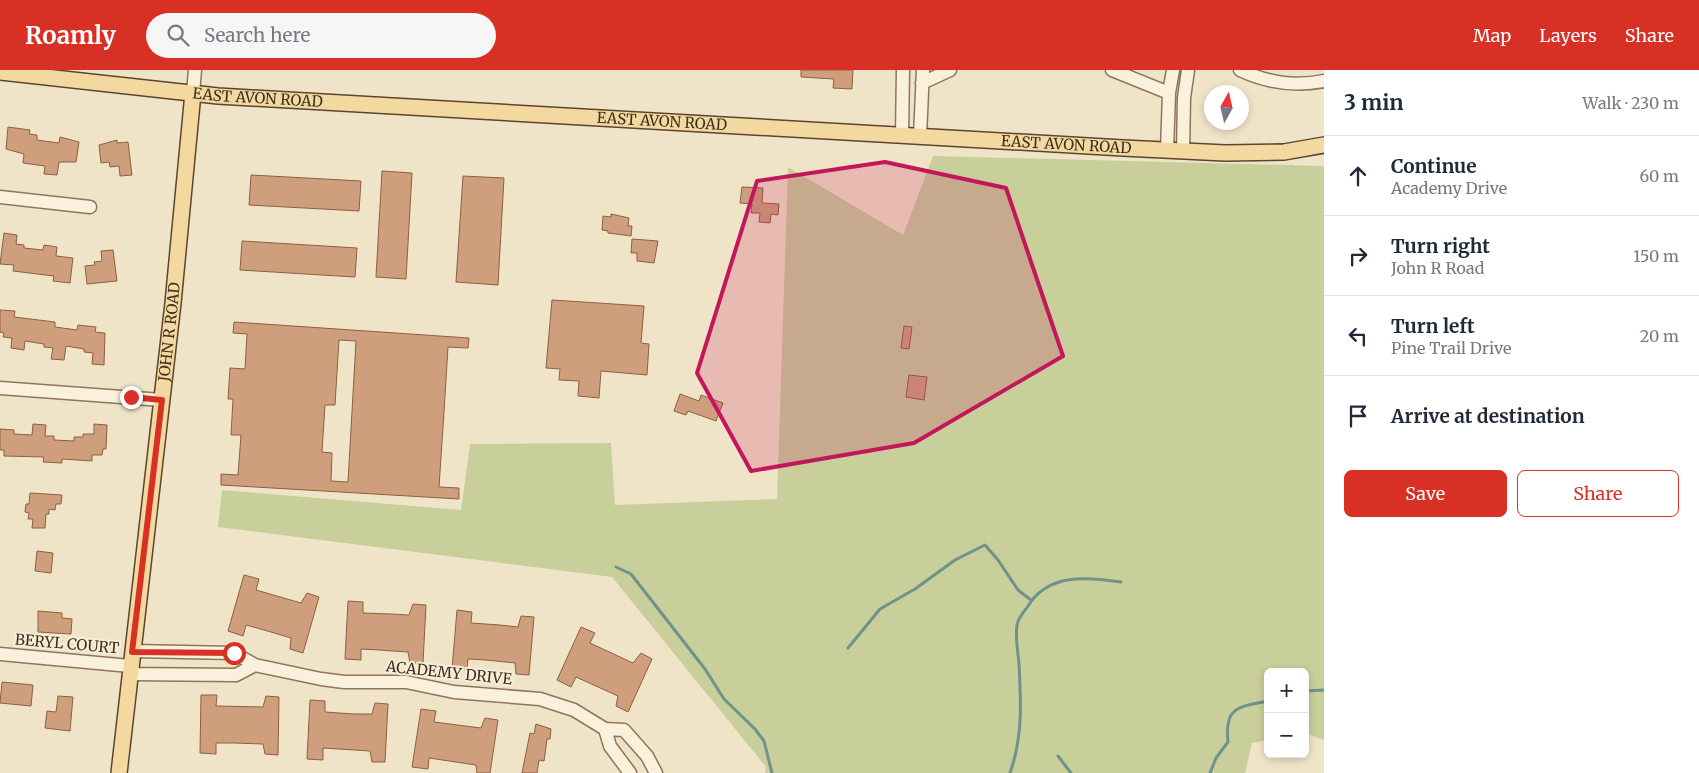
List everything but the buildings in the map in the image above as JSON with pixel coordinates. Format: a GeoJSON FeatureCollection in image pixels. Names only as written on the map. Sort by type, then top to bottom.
{"type":"FeatureCollection","features":[{"type":"Feature","properties":{"kind":"main road","name":"EAST AVON ROAD"},"geometry":{"type":"LineString","coordinates":[[0,72],[193,93],[1183,151],[1284,152],[1324,145]]}},
{"type":"Feature","properties":{"kind":"main road","name":"JOHN R ROAD"},"geometry":{"type":"LineString","coordinates":[[120,773],[162,400],[193,93]]}},
{"type":"Feature","properties":{"kind":"street","name":"JOHN R ROAD"},"geometry":{"type":"LineString","coordinates":[[193,93],[195,70]]}},
{"type":"Feature","properties":{"kind":"street"},"geometry":{"type":"LineString","coordinates":[[902,135],[903,70]]}},
{"type":"Feature","properties":{"kind":"street"},"geometry":{"type":"LineString","coordinates":[[920,136],[923,70]]}},
{"type":"Feature","properties":{"kind":"street"},"geometry":{"type":"LineString","coordinates":[[922,83],[950,70]]}},
{"type":"Feature","properties":{"kind":"street"},"geometry":{"type":"LineString","coordinates":[[1112,70],[1169,93]]}},
{"type":"Feature","properties":{"kind":"street"},"geometry":{"type":"LineString","coordinates":[[1167,150],[1169,93],[1173,70]]}},
{"type":"Feature","properties":{"kind":"street"},"geometry":{"type":"LineString","coordinates":[[1183,151],[1184,98],[1188,70]]}},
{"type":"Feature","properties":{"kind":"street"},"geometry":{"type":"LineString","coordinates":[[1240,70],[1259,79],[1280,84],[1324,81]]}},
{"type":"Feature","properties":{"kind":"street"},"geometry":{"type":"LineString","coordinates":[[0,197],[90,207]]}},
{"type":"Feature","properties":{"kind":"street"},"geometry":{"type":"LineString","coordinates":[[0,388],[162,400]]}},
{"type":"Feature","properties":{"kind":"street","name":"ACADEMY DRIVE"},"geometry":{"type":"LineString","coordinates":[[131,664],[234,653],[255,665],[344,682],[406,682],[454,692],[540,699],[574,710],[606,729],[624,730],[647,756],[656,773]]}},
{"type":"Feature","properties":{"kind":"street","name":"BERYL COURT"},"geometry":{"type":"LineString","coordinates":[[0,654],[131,664]]}},
{"type":"Feature","properties":{"kind":"street"},"geometry":{"type":"LineString","coordinates":[[131,664],[236,675],[255,665]]}},
{"type":"Feature","properties":{"kind":"street"},"geometry":{"type":"LineString","coordinates":[[606,729],[610,746],[630,773]]}},
{"type":"Feature","properties":{"kind":"highlighted area"},"geometry":{"type":"Polygon","coordinates":[[[885,162],[1006,188],[1063,356],[914,443],[751,471],[697,373],[757,181],[885,162]]]}},
{"type":"Feature","properties":{"kind":"green space"},"geometry":{"type":"Polygon","coordinates":[[[933,156],[1324,166],[1324,740],[1309,734],[1309,668],[1264,668],[1264,741],[1252,743],[1245,773],[765,773],[766,767],[612,577],[218,527],[222,490],[461,510],[470,444],[611,443],[615,505],[777,499],[788,167],[903,235],[933,156]]]}},
{"type":"Feature","properties":{"kind":"waterway"},"geometry":{"type":"LineString","coordinates":[[848,648],[880,609],[915,589],[955,560],[985,545],[998,560],[1018,590],[1031,600]]}},
{"type":"Feature","properties":{"kind":"waterway"},"geometry":{"type":"LineString","coordinates":[[616,567],[631,574],[705,669],[724,699],[755,729],[764,741],[772,773]]}},
{"type":"Feature","properties":{"kind":"waterway"},"geometry":{"type":"LineString","coordinates":[[1010,773],[1017,746],[1020,719],[1020,678],[1016,634],[1020,617],[1037,595],[1047,587],[1058,582],[1082,579],[1121,582]]}},
{"type":"Feature","properties":{"kind":"waterway"},"geometry":{"type":"LineString","coordinates":[[1309,691],[1324,690]]}},
{"type":"Feature","properties":{"kind":"waterway"},"geometry":{"type":"LineString","coordinates":[[1210,773],[1216,758],[1228,742],[1227,730],[1231,715],[1241,707],[1264,702]]}},
{"type":"Feature","properties":{"kind":"waterway"},"geometry":{"type":"LineString","coordinates":[[1058,756],[1071,773]]}},
{"type":"Feature","properties":{"kind":"route"},"geometry":{"type":"LineString","coordinates":[[131,397],[162,400],[132,652],[234,653]]}}]}
